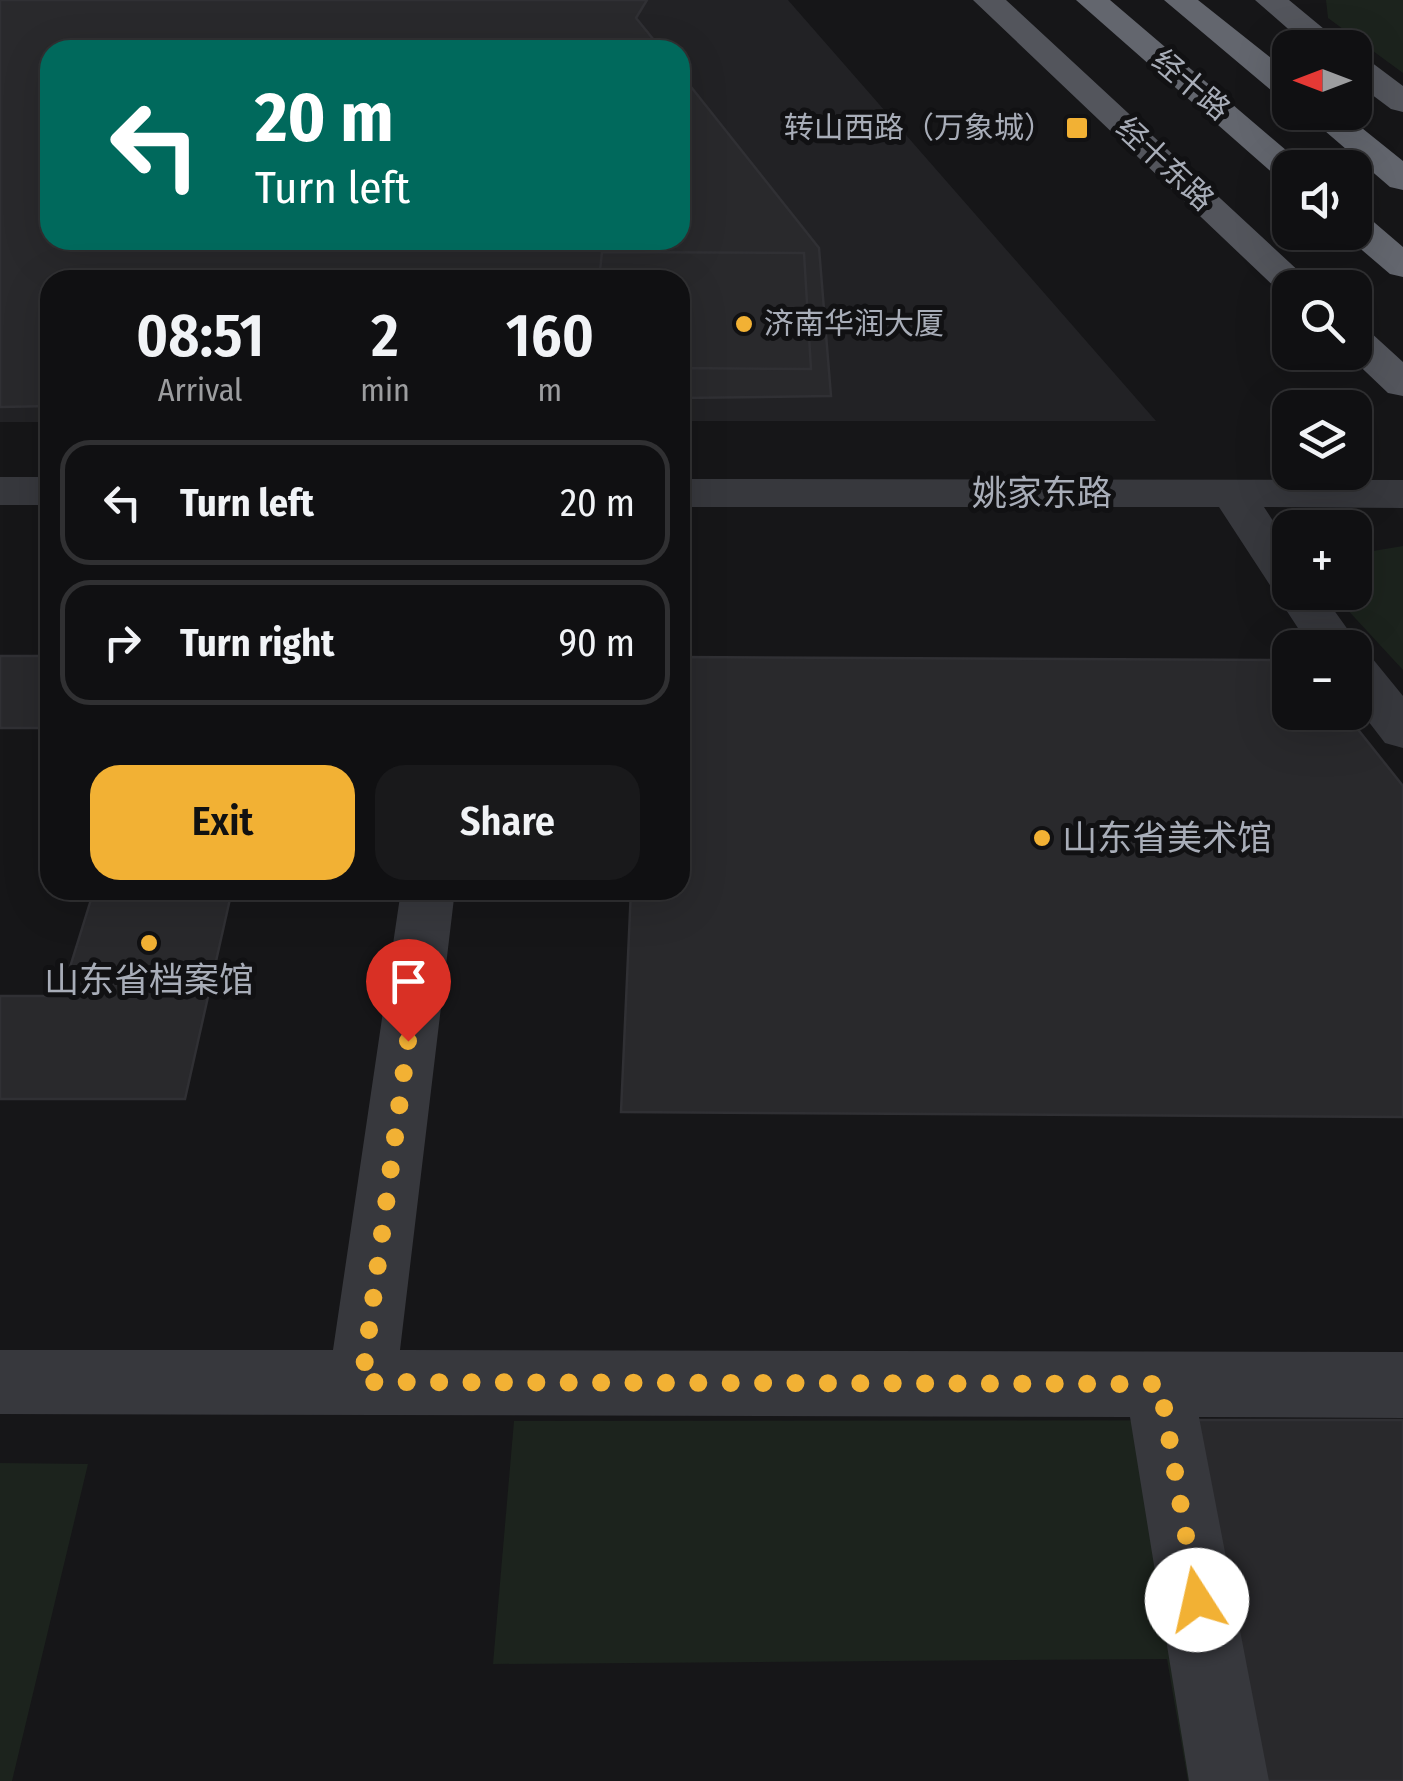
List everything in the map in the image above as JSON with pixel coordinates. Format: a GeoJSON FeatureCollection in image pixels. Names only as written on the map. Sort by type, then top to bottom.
{"type":"FeatureCollection","features":[{"type":"Feature","properties":{"kind":"highway","name":"经十路"},"geometry":{"type":"LineString","coordinates":[[1092,0],[1272,155]]}},
{"type":"Feature","properties":{"kind":"highway","name":"经十路"},"geometry":{"type":"LineString","coordinates":[[1179,0],[1272,74]]}},
{"type":"Feature","properties":{"kind":"highway"},"geometry":{"type":"LineString","coordinates":[[1342,130],[1403,179]]}},
{"type":"Feature","properties":{"kind":"highway"},"geometry":{"type":"LineString","coordinates":[[1372,240],[1403,266]]}},
{"type":"Feature","properties":{"kind":"main road","name":"经十东路"},"geometry":{"type":"LineString","coordinates":[[988,0],[1279,270]]}},
{"type":"Feature","properties":{"kind":"main road"},"geometry":{"type":"LineString","coordinates":[[1271,1],[1309,30]]}},
{"type":"Feature","properties":{"kind":"main road"},"geometry":{"type":"LineString","coordinates":[[1372,79],[1403,102]]}},
{"type":"Feature","properties":{"kind":"main road"},"geometry":{"type":"LineString","coordinates":[[1372,356],[1403,384]]}},
{"type":"Feature","properties":{"kind":"street"},"geometry":{"type":"LineString","coordinates":[[0,491],[40,492]]}},
{"type":"Feature","properties":{"kind":"street","name":"姚家东路"},"geometry":{"type":"LineString","coordinates":[[690,492],[1403,494]]}},
{"type":"Feature","properties":{"kind":"street"},"geometry":{"type":"LineString","coordinates":[[1232,493],[1272,555]]}},
{"type":"Feature","properties":{"kind":"street"},"geometry":{"type":"LineString","coordinates":[[1372,691],[1403,730]]}},
{"type":"Feature","properties":{"kind":"street"},"geometry":{"type":"LineString","coordinates":[[362,1382],[427,900]]}},
{"type":"Feature","properties":{"kind":"street"},"geometry":{"type":"LineString","coordinates":[[0,1382],[1403,1384]]}},
{"type":"Feature","properties":{"kind":"street"},"geometry":{"type":"LineString","coordinates":[[1160,1384],[1229,1781]]}},
{"type":"Feature","properties":{"kind":"shaded area"},"geometry":{"type":"Polygon","coordinates":[[[0,0],[788,0],[1156,421],[690,421],[690,270],[40,270],[40,422],[0,422],[0,0]]]}},
{"type":"Feature","properties":{"kind":"shaded area"},"geometry":{"type":"Polygon","coordinates":[[[1326,0],[1403,0],[1403,73],[1372,50],[1372,30],[1344,30],[1328,18],[1326,0]]]}},
{"type":"Feature","properties":{"kind":"shaded area"},"geometry":{"type":"Polygon","coordinates":[[[1403,546],[1403,670],[1372,636],[1372,630],[1366,630],[1348,610],[1372,610],[1372,551],[1403,546]]]}},
{"type":"Feature","properties":{"kind":"shaded area"},"geometry":{"type":"Polygon","coordinates":[[[1403,1420],[1403,1781],[1188,1781],[1167,1659],[493,1664],[514,1421],[1403,1420]]]}},
{"type":"Feature","properties":{"kind":"shaded area"},"geometry":{"type":"Polygon","coordinates":[[[0,1463],[88,1464],[12,1781],[0,1781],[0,1463]]]}},
{"type":"Feature","properties":{"kind":"building"},"geometry":{"type":"Polygon","coordinates":[[[0,0],[647,0],[636,18],[654,40],[40,40],[40,250],[690,250],[690,86],[819,248],[831,396],[690,398],[690,270],[40,270],[40,406],[0,407],[0,0]]]}},
{"type":"Feature","properties":{"kind":"building","name":"济南华润大厦"},"geometry":{"type":"Polygon","coordinates":[[[602,252],[804,253],[811,369],[690,368],[690,270],[600,270],[602,252]]]}},
{"type":"Feature","properties":{"kind":"building"},"geometry":{"type":"Polygon","coordinates":[[[0,656],[40,656],[40,728],[0,728],[0,656]]]}},
{"type":"Feature","properties":{"kind":"building","name":"山东省美术馆"},"geometry":{"type":"Polygon","coordinates":[[[690,657],[1272,660],[1272,730],[1358,730],[1403,786],[1403,1117],[621,1112],[631,900],[690,900],[690,657]]]}},
{"type":"Feature","properties":{"kind":"building","name":"山东省档案馆"},"geometry":{"type":"Polygon","coordinates":[[[91,900],[230,900],[185,1099],[0,1099],[0,996],[61,996],[91,900]]]}},
{"type":"Feature","properties":{"kind":"building"},"geometry":{"type":"Polygon","coordinates":[[[1188,1420],[1403,1420],[1403,1781],[1250,1781],[1188,1420]]]}},
{"type":"Feature","properties":{"kind":"place","name":"转山西路（万象城）"},"geometry":{"type":"Point","coordinates":[1077,128]}},
{"type":"Feature","properties":{"kind":"place","name":"济南华润大厦"},"geometry":{"type":"Point","coordinates":[744,324]}},
{"type":"Feature","properties":{"kind":"place","name":"山东省美术馆"},"geometry":{"type":"Point","coordinates":[1042,838]}},
{"type":"Feature","properties":{"kind":"place","name":"山东省档案馆"},"geometry":{"type":"Point","coordinates":[149,943]}},
{"type":"Feature","properties":{"kind":"route"},"geometry":{"type":"LineString","coordinates":[[408,1041],[362,1382],[1160,1384],[1197,1600]]}}]}
